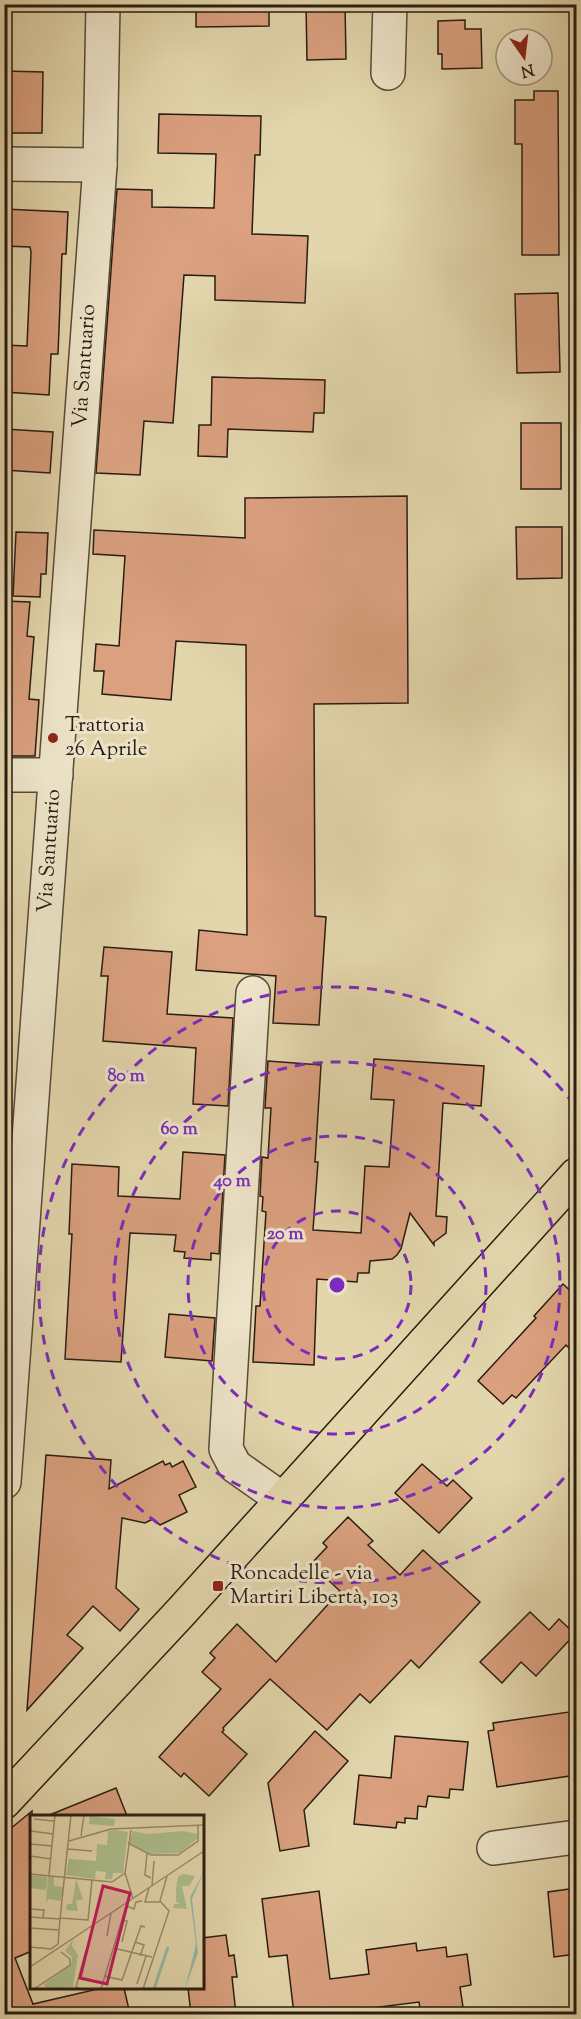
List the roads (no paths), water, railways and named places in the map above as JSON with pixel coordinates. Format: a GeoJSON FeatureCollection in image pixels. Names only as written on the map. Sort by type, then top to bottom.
{"type":"FeatureCollection","features":[{"type":"Feature","properties":{"kind":"main road"},"geometry":{"type":"LineString","coordinates":[[4,1802],[576,1175]]}},
{"type":"Feature","properties":{"kind":"street","name":"Via Santuario"},"geometry":{"type":"LineString","coordinates":[[4,1482],[100,165],[103,4]]}},
{"type":"Feature","properties":{"kind":"street"},"geometry":{"type":"LineString","coordinates":[[388,73],[390,4]]}},
{"type":"Feature","properties":{"kind":"street"},"geometry":{"type":"LineString","coordinates":[[4,164],[100,165]]}},
{"type":"Feature","properties":{"kind":"street"},"geometry":{"type":"LineString","coordinates":[[4,775],[56,775]]}},
{"type":"Feature","properties":{"kind":"street"},"geometry":{"type":"LineString","coordinates":[[253,993],[226,1449],[235,1466],[282,1499]]}},
{"type":"Feature","properties":{"kind":"street"},"geometry":{"type":"LineString","coordinates":[[495,1848],[576,1837]]}},
{"type":"Feature","properties":{"kind":"place","name":"Trattoria 26 Aprile"},"geometry":{"type":"Point","coordinates":[53,738]}},
{"type":"Feature","properties":{"kind":"place","name":"Roncadelle - via Martiri Libertà, 103"},"geometry":{"type":"Point","coordinates":[218,1586]}}]}
